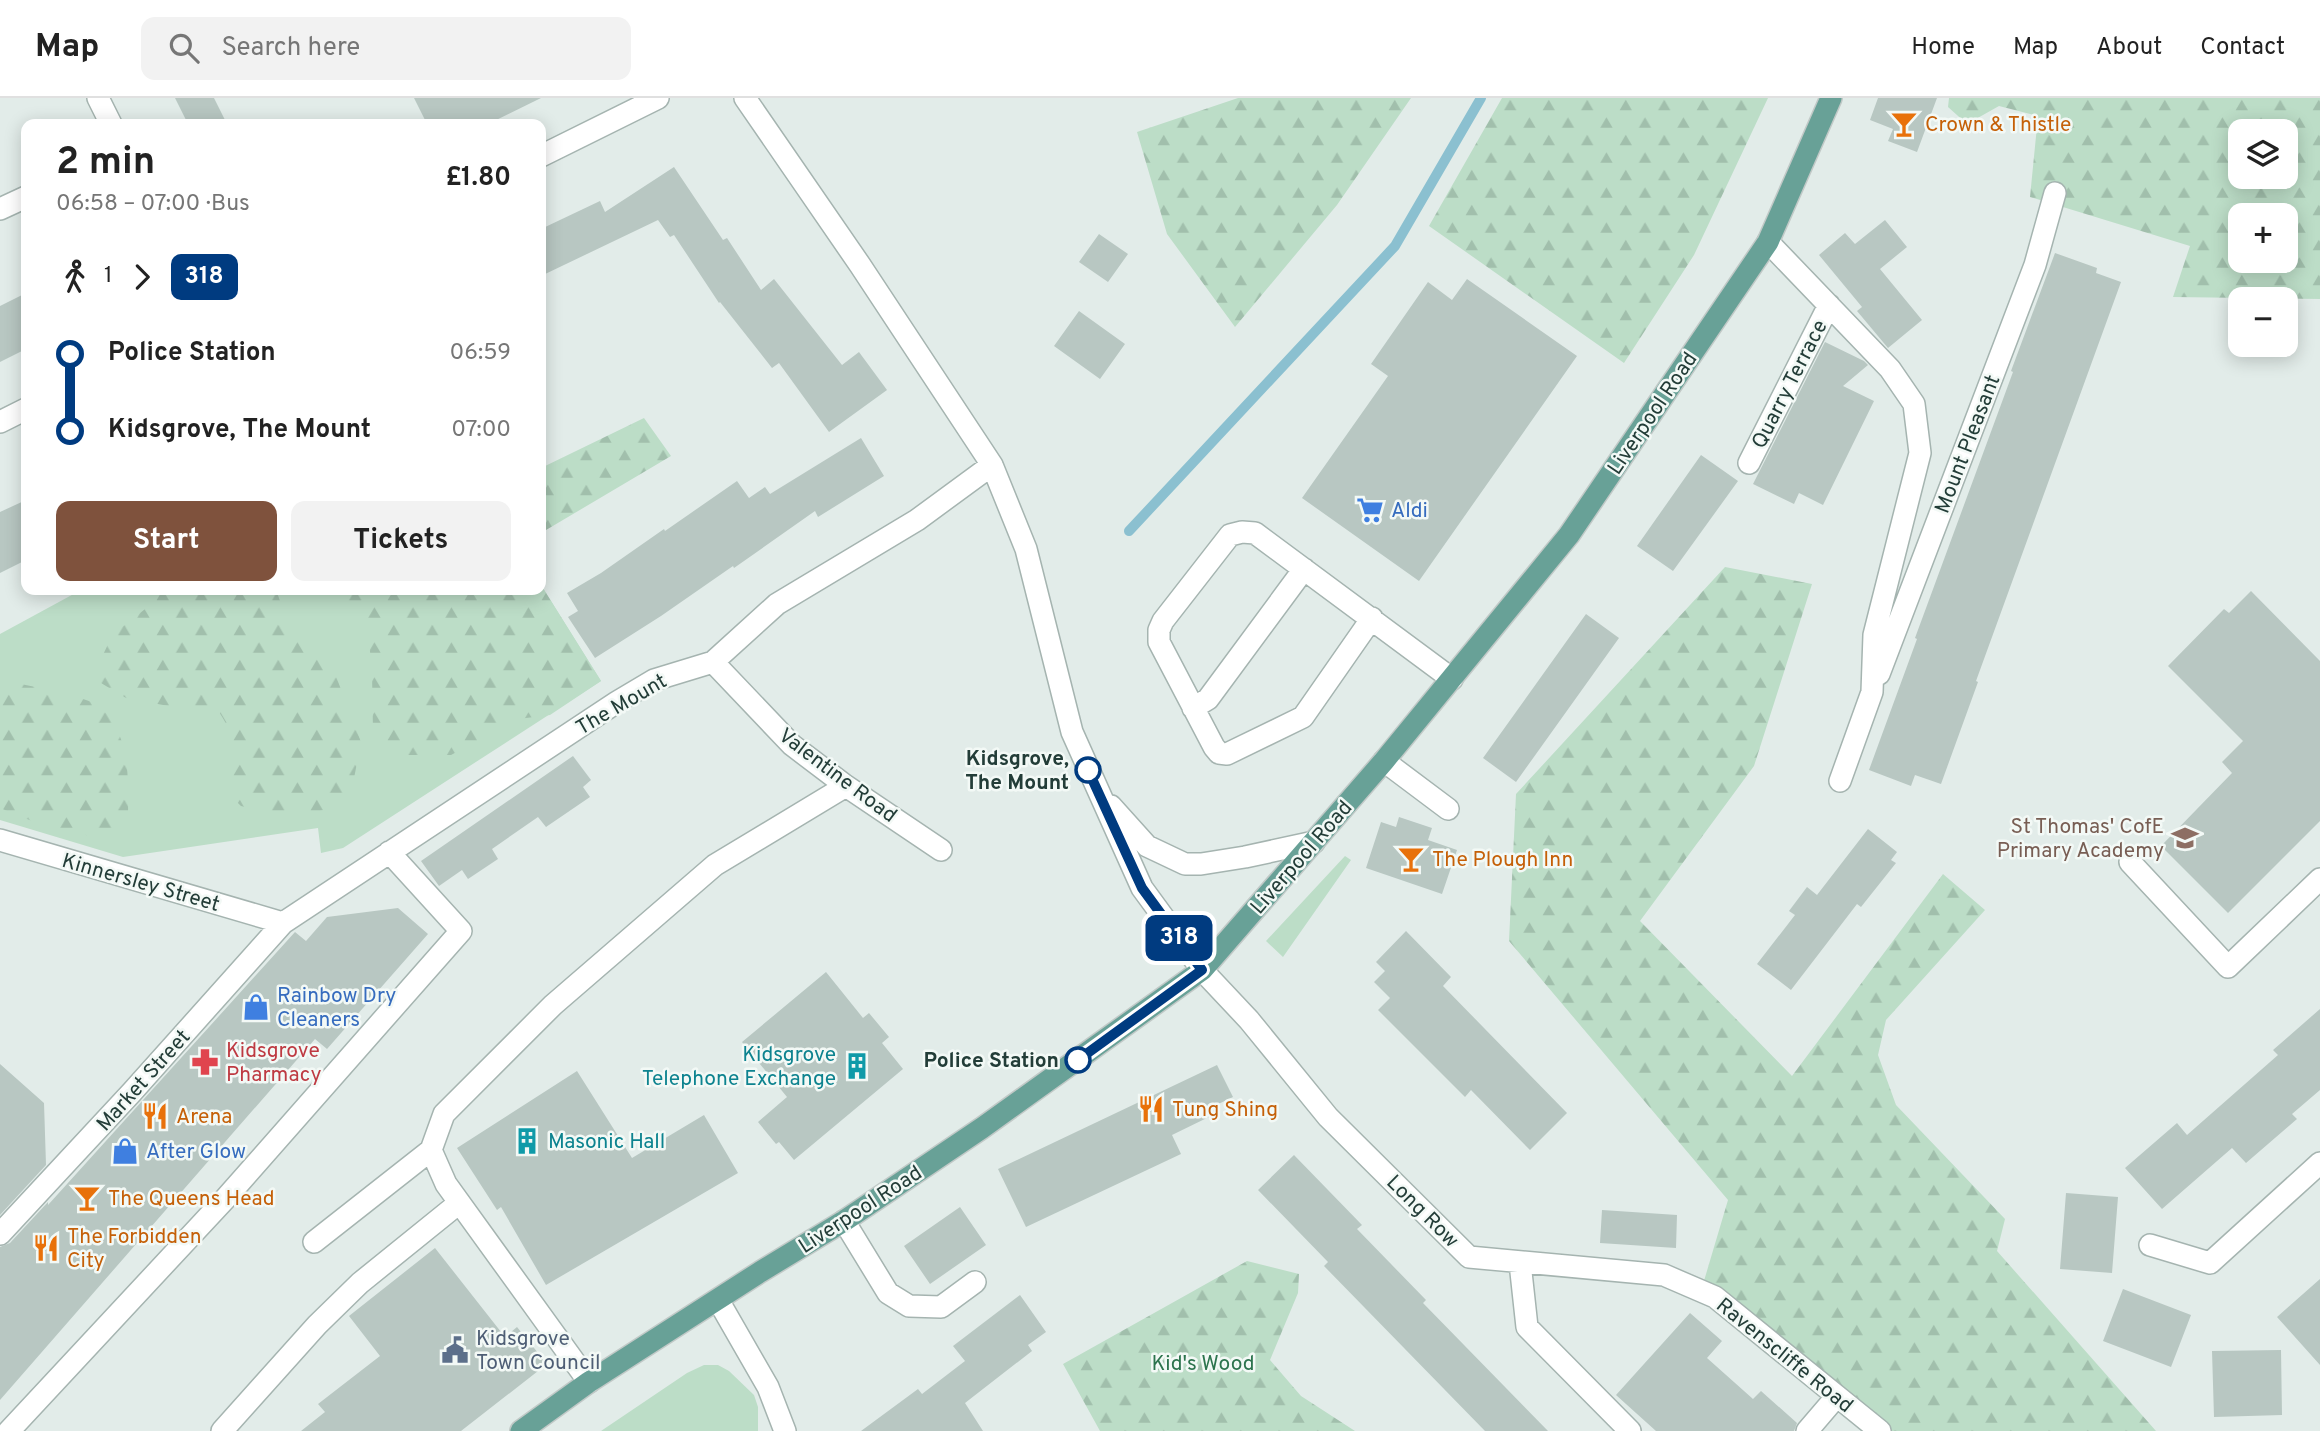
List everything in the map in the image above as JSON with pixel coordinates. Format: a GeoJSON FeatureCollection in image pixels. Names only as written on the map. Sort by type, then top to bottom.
{"type":"FeatureCollection","features":[{"type":"Feature","properties":{"kind":"main road","name":"Liverpool Road"},"geometry":{"type":"LineString","coordinates":[[521,1431],[589,1382],[844,1221],[982,1128],[1202,970],[1384,761],[1569,535],[1768,242],[1831,98]]}},
{"type":"Feature","properties":{"kind":"street"},"geometry":{"type":"LineString","coordinates":[[98,98],[108,119]]}},
{"type":"Feature","properties":{"kind":"street"},"geometry":{"type":"LineString","coordinates":[[546,154],[658,98]]}},
{"type":"Feature","properties":{"kind":"street"},"geometry":{"type":"LineString","coordinates":[[746,98],[992,465],[1026,549],[1072,732],[1142,888],[1202,970]]}},
{"type":"Feature","properties":{"kind":"street","name":"Mount Pleasant"},"geometry":{"type":"LineString","coordinates":[[1840,781],[2035,265],[2055,193]]}},
{"type":"Feature","properties":{"kind":"street"},"geometry":{"type":"LineString","coordinates":[[0,209],[21,199]]}},
{"type":"Feature","properties":{"kind":"street","name":"Mount Pleasant"},"geometry":{"type":"LineString","coordinates":[[1768,242],[1890,369],[1914,404],[1920,453],[1874,635],[1872,692]]}},
{"type":"Feature","properties":{"kind":"street","name":"Quarry Terrace"},"geometry":{"type":"LineString","coordinates":[[1749,463],[1829,305]]}},
{"type":"Feature","properties":{"kind":"street"},"geometry":{"type":"LineString","coordinates":[[0,422],[21,412]]}},
{"type":"Feature","properties":{"kind":"street","name":"The Mount"},"geometry":{"type":"LineString","coordinates":[[283,923],[654,680],[713,662],[776,604],[916,520],[992,465]]}},
{"type":"Feature","properties":{"kind":"street"},"geometry":{"type":"LineString","coordinates":[[1372,618],[1303,717],[1227,754],[1219,753],[1213,747],[1159,642],[1159,630],[1163,621],[1219,546],[1230,535],[1255,533],[1372,618],[1452,679]]}},
{"type":"Feature","properties":{"kind":"street"},"geometry":{"type":"LineString","coordinates":[[1194,708],[1208,699],[1304,569]]}},
{"type":"Feature","properties":{"kind":"street","name":"Valentine Road"},"geometry":{"type":"LineString","coordinates":[[713,662],[792,745],[846,786],[941,850]]}},
{"type":"Feature","properties":{"kind":"street"},"geometry":{"type":"LineString","coordinates":[[1384,761],[1448,809]]}},
{"type":"Feature","properties":{"kind":"street"},"geometry":{"type":"LineString","coordinates":[[314,1242],[430,1150],[444,1114],[553,1005],[715,865],[846,786]]}},
{"type":"Feature","properties":{"kind":"street"},"geometry":{"type":"LineString","coordinates":[[1096,789],[1147,846],[1185,864],[1223,861],[1314,842]]}},
{"type":"Feature","properties":{"kind":"street","name":"Kinnersley Street"},"geometry":{"type":"LineString","coordinates":[[0,840],[283,923]]}},
{"type":"Feature","properties":{"kind":"street"},"geometry":{"type":"LineString","coordinates":[[9,1431],[225,1199],[461,931],[389,852]]}},
{"type":"Feature","properties":{"kind":"street"},"geometry":{"type":"LineString","coordinates":[[2130,862],[2228,967],[2320,879]]}},
{"type":"Feature","properties":{"kind":"street","name":"Market Street"},"geometry":{"type":"LineString","coordinates":[[0,1234],[283,923]]}},
{"type":"Feature","properties":{"kind":"street","name":"Long Row"},"geometry":{"type":"LineString","coordinates":[[1202,970],[1249,1020],[1328,1117],[1469,1257],[1520,1263]]}},
{"type":"Feature","properties":{"kind":"street"},"geometry":{"type":"LineString","coordinates":[[430,1150],[446,1184],[459,1203],[589,1382]]}},
{"type":"Feature","properties":{"kind":"street"},"geometry":{"type":"LineString","coordinates":[[2150,1245],[2210,1263],[2320,1163]]}},
{"type":"Feature","properties":{"kind":"street"},"geometry":{"type":"LineString","coordinates":[[222,1431],[317,1325],[360,1283],[459,1203]]}},
{"type":"Feature","properties":{"kind":"street"},"geometry":{"type":"LineString","coordinates":[[844,1221],[888,1293],[909,1306],[941,1307],[975,1282]]}},
{"type":"Feature","properties":{"kind":"street"},"geometry":{"type":"LineString","coordinates":[[1520,1263],[1527,1327],[1630,1431]]}},
{"type":"Feature","properties":{"kind":"street","name":"Ravenscliffe Road"},"geometry":{"type":"LineString","coordinates":[[1520,1263],[1664,1275],[1715,1297],[1880,1431]]}},
{"type":"Feature","properties":{"kind":"street"},"geometry":{"type":"LineString","coordinates":[[718,1300],[768,1387],[785,1431]]}},
{"type":"Feature","properties":{"kind":"street"},"geometry":{"type":"LineString","coordinates":[[1807,1431],[1837,1396]]}},
{"type":"Feature","properties":{"kind":"green space"},"geometry":{"type":"Polygon","coordinates":[[[1238,98],[1411,98],[1337,205],[1235,327],[1167,234],[1137,132],[1238,98]]]}},
{"type":"Feature","properties":{"kind":"green space"},"geometry":{"type":"Polygon","coordinates":[[[1502,98],[1768,98],[1694,255],[1624,363],[1429,226],[1502,98]]]}},
{"type":"Feature","properties":{"kind":"green space"},"geometry":{"type":"Polygon","coordinates":[[[1949,98],[2320,98],[2320,299],[2298,299],[2298,287],[2228,287],[2228,298],[2173,297],[2190,246],[2030,197],[2038,116],[1999,106],[1967,124],[1948,107],[1949,98]]]}},
{"type":"Feature","properties":{"kind":"green space"},"geometry":{"type":"Polygon","coordinates":[[[644,418],[671,456],[546,530],[546,466],[644,418]]]}},
{"type":"Feature","properties":{"kind":"green space"},"geometry":{"type":"Polygon","coordinates":[[[1725,567],[1812,584],[1754,766],[1640,921],[1792,1076],[1943,874],[1985,910],[1886,1020],[1878,1055],[1896,1105],[2005,1219],[1997,1251],[2156,1431],[1880,1431],[1701,1291],[1728,1200],[1509,941],[1516,794],[1725,567]]]}},
{"type":"Feature","properties":{"kind":"green space"},"geometry":{"type":"Polygon","coordinates":[[[546,593],[601,681],[343,848],[321,853],[318,828],[123,857],[0,820],[0,634],[72,595],[546,593]]]}},
{"type":"Feature","properties":{"kind":"green space"},"geometry":{"type":"Polygon","coordinates":[[[546,593],[601,681],[550,715],[518,719],[451,755],[404,755],[373,732],[368,630],[353,605],[342,595],[546,593]]]}},
{"type":"Feature","properties":{"kind":"green space"},"geometry":{"type":"Polygon","coordinates":[[[154,595],[278,595],[290,628],[334,671],[361,742],[351,794],[324,810],[289,818],[241,806],[229,788],[231,742],[229,730],[217,708],[179,708],[126,698],[101,683],[99,663],[113,634],[149,606],[154,595]]]}},
{"type":"Feature","properties":{"kind":"green space"},"geometry":{"type":"Polygon","coordinates":[[[0,680],[69,695],[100,707],[118,731],[123,745],[128,775],[128,820],[97,838],[32,821],[0,808],[0,680]]]}},
{"type":"Feature","properties":{"kind":"green space"},"geometry":{"type":"Polygon","coordinates":[[[1345,856],[1351,860],[1283,957],[1266,941],[1345,856]]]}},
{"type":"Feature","properties":{"kind":"green space","name":"Kid's Wood"},"geometry":{"type":"Polygon","coordinates":[[[1247,1261],[1299,1274],[1298,1293],[1270,1360],[1301,1396],[1355,1431],[1100,1431],[1063,1364],[1247,1261]]]}},
{"type":"Feature","properties":{"kind":"green space"},"geometry":{"type":"Polygon","coordinates":[[[704,1365],[718,1365],[729,1371],[754,1395],[758,1407],[758,1431],[601,1431],[687,1373],[704,1365]]]}},
{"type":"Feature","properties":{"kind":"building"},"geometry":{"type":"Polygon","coordinates":[[[175,98],[214,98],[224,119],[186,119],[175,98]]]}},
{"type":"Feature","properties":{"kind":"building"},"geometry":{"type":"Polygon","coordinates":[[[414,98],[541,98],[498,119],[424,119],[414,98]]]}},
{"type":"Feature","properties":{"kind":"building","name":"Crown & Thistle"},"geometry":{"type":"Polygon","coordinates":[[[1878,98],[1937,98],[1917,152],[1888,141],[1893,129],[1870,120],[1878,98]]]}},
{"type":"Feature","properties":{"kind":"building"},"geometry":{"type":"Polygon","coordinates":[[[674,167],[723,240],[727,238],[761,290],[774,279],[842,365],[859,352],[887,390],[829,432],[779,363],[772,368],[719,303],[674,235],[670,237],[658,220],[546,274],[546,227],[600,201],[605,212],[674,167]]]}},
{"type":"Feature","properties":{"kind":"building"},"geometry":{"type":"Polygon","coordinates":[[[1885,220],[1907,247],[1880,269],[1922,320],[1888,348],[1857,311],[1862,307],[1819,255],[1845,233],[1855,244],[1885,220]]]}},
{"type":"Feature","properties":{"kind":"building"},"geometry":{"type":"Polygon","coordinates":[[[1099,234],[1128,254],[1108,282],[1079,262],[1099,234]]]}},
{"type":"Feature","properties":{"kind":"building"},"geometry":{"type":"Polygon","coordinates":[[[2055,253],[2097,268],[2096,273],[2121,282],[1941,784],[1915,775],[1911,786],[1869,770],[2055,253]]]}},
{"type":"Feature","properties":{"kind":"building"},"geometry":{"type":"Polygon","coordinates":[[[1467,279],[1577,356],[1419,581],[1302,498],[1388,376],[1371,364],[1428,282],[1452,300],[1467,279]]]}},
{"type":"Feature","properties":{"kind":"building"},"geometry":{"type":"Polygon","coordinates":[[[21,296],[21,352],[0,362],[0,306],[21,296]]]}},
{"type":"Feature","properties":{"kind":"building"},"geometry":{"type":"Polygon","coordinates":[[[1079,311],[1125,344],[1100,379],[1054,346],[1079,311]]]}},
{"type":"Feature","properties":{"kind":"building"},"geometry":{"type":"Polygon","coordinates":[[[1825,342],[1868,365],[1843,386],[1874,401],[1823,505],[1799,493],[1794,504],[1753,484],[1825,342]]]}},
{"type":"Feature","properties":{"kind":"building"},"geometry":{"type":"Polygon","coordinates":[[[861,438],[884,476],[818,517],[815,511],[734,568],[733,566],[595,658],[568,617],[578,611],[567,593],[664,529],[665,531],[737,481],[749,498],[765,487],[770,494],[861,438]]]}},
{"type":"Feature","properties":{"kind":"building"},"geometry":{"type":"Polygon","coordinates":[[[1701,455],[1738,481],[1673,571],[1637,546],[1701,455]]]}},
{"type":"Feature","properties":{"kind":"building"},"geometry":{"type":"Polygon","coordinates":[[[21,502],[21,562],[0,573],[0,512],[21,502]]]}},
{"type":"Feature","properties":{"kind":"building"},"geometry":{"type":"Polygon","coordinates":[[[2251,591],[2320,661],[2320,821],[2228,913],[2161,846],[2232,773],[2222,762],[2243,741],[2168,666],[2224,609],[2229,613],[2251,591]]]}},
{"type":"Feature","properties":{"kind":"building"},"geometry":{"type":"Polygon","coordinates":[[[1586,614],[1619,638],[1516,782],[1483,758],[1586,614]]]}},
{"type":"Feature","properties":{"kind":"building"},"geometry":{"type":"Polygon","coordinates":[[[573,756],[591,780],[583,787],[590,797],[546,827],[538,817],[492,849],[498,859],[468,879],[462,870],[439,886],[421,861],[573,756]]]}},
{"type":"Feature","properties":{"kind":"building","name":"The Plough Inn"},"geometry":{"type":"Polygon","coordinates":[[[1399,817],[1432,828],[1428,840],[1457,850],[1442,894],[1366,868],[1381,822],[1396,827],[1399,817]]]}},
{"type":"Feature","properties":{"kind":"building"},"geometry":{"type":"Polygon","coordinates":[[[1868,829],[1897,852],[1891,860],[1896,863],[1861,907],[1857,904],[1791,990],[1757,964],[1795,915],[1789,911],[1807,887],[1817,895],[1868,829]]]}},
{"type":"Feature","properties":{"kind":"building"},"geometry":{"type":"Polygon","coordinates":[[[398,908],[428,934],[327,1049],[315,1039],[0,1400],[0,1247],[10,1243],[48,1202],[48,1205],[295,932],[306,941],[327,917],[398,908]]]}},
{"type":"Feature","properties":{"kind":"building"},"geometry":{"type":"Polygon","coordinates":[[[1406,931],[1451,977],[1443,986],[1567,1113],[1530,1150],[1471,1090],[1465,1097],[1378,1010],[1390,998],[1374,982],[1385,971],[1376,962],[1406,931]]]}},
{"type":"Feature","properties":{"kind":"building","name":"Kidsgrove Telephone Exchange"},"geometry":{"type":"Polygon","coordinates":[[[826,972],[863,1018],[869,1013],[889,1037],[882,1043],[903,1069],[794,1160],[758,1122],[787,1097],[742,1042],[826,972]]]}},
{"type":"Feature","properties":{"kind":"building"},"geometry":{"type":"Polygon","coordinates":[[[2320,1009],[2320,1090],[2292,1114],[2297,1119],[2246,1163],[2232,1148],[2162,1209],[2125,1168],[2177,1123],[2187,1135],[2278,1055],[2273,1050],[2320,1009]]]}},
{"type":"Feature","properties":{"kind":"building"},"geometry":{"type":"Polygon","coordinates":[[[0,1064],[44,1103],[46,1165],[0,1215],[0,1064]]]}},
{"type":"Feature","properties":{"kind":"building"},"geometry":{"type":"Polygon","coordinates":[[[1217,1065],[1233,1097],[1212,1107],[1215,1114],[1172,1135],[1181,1154],[1026,1227],[998,1169],[1217,1065]]]}},
{"type":"Feature","properties":{"kind":"building"},"geometry":{"type":"Polygon","coordinates":[[[577,1071],[632,1158],[704,1115],[738,1173],[546,1285],[501,1207],[497,1210],[457,1148],[577,1071]]]}},
{"type":"Feature","properties":{"kind":"building"},"geometry":{"type":"Polygon","coordinates":[[[1294,1155],[1362,1225],[1357,1229],[1426,1300],[1423,1303],[1548,1431],[1485,1431],[1324,1266],[1328,1262],[1258,1190],[1294,1155]]]}},
{"type":"Feature","properties":{"kind":"building"},"geometry":{"type":"Polygon","coordinates":[[[2066,1193],[2118,1197],[2112,1273],[2060,1269],[2066,1193]]]}},
{"type":"Feature","properties":{"kind":"building"},"geometry":{"type":"Polygon","coordinates":[[[960,1207],[986,1245],[930,1284],[904,1246],[960,1207]]]}},
{"type":"Feature","properties":{"kind":"building"},"geometry":{"type":"Polygon","coordinates":[[[1602,1210],[1677,1215],[1676,1248],[1600,1243],[1602,1210]]]}},
{"type":"Feature","properties":{"kind":"building","name":"Kidsgrove Town Council"},"geometry":{"type":"Polygon","coordinates":[[[435,1248],[505,1337],[517,1327],[547,1364],[461,1431],[301,1431],[325,1412],[318,1404],[380,1356],[349,1316],[435,1248]]]}},
{"type":"Feature","properties":{"kind":"building"},"geometry":{"type":"Polygon","coordinates":[[[2320,1279],[2320,1365],[2277,1317],[2320,1279]]]}},
{"type":"Feature","properties":{"kind":"building"},"geometry":{"type":"Polygon","coordinates":[[[2123,1289],[2191,1315],[2171,1367],[2103,1341],[2123,1289]]]}},
{"type":"Feature","properties":{"kind":"building"},"geometry":{"type":"Polygon","coordinates":[[[1020,1295],[1046,1332],[1028,1345],[1032,1351],[965,1403],[983,1431],[861,1431],[918,1389],[922,1394],[965,1361],[953,1346],[1020,1295]]]}},
{"type":"Feature","properties":{"kind":"building"},"geometry":{"type":"Polygon","coordinates":[[[1690,1313],[1722,1341],[1707,1358],[1753,1399],[1761,1391],[1797,1423],[1794,1431],[1656,1431],[1616,1395],[1690,1313]]]}},
{"type":"Feature","properties":{"kind":"building"},"geometry":{"type":"Polygon","coordinates":[[[2281,1350],[2282,1415],[2214,1417],[2212,1351],[2281,1350]]]}},
{"type":"Feature","properties":{"kind":"waterway"},"geometry":{"type":"LineString","coordinates":[[1129,531],[1395,246],[1481,98]]}},
{"type":"Feature","properties":{"kind":"bus line","name":"318"},"geometry":{"type":"LineString","coordinates":[[1078,1060],[1202,970],[1142,888],[1088,770]]}},
{"type":"Feature","properties":{"kind":"place","name":"Crown & Thistle"},"geometry":{"type":"Point","coordinates":[1904,124]}},
{"type":"Feature","properties":{"kind":"place","name":"Aldi"},"geometry":{"type":"Point","coordinates":[1370,510]}},
{"type":"Feature","properties":{"kind":"place","name":"Kidsgrove, The Mount"},"geometry":{"type":"Point","coordinates":[1088,770]}},
{"type":"Feature","properties":{"kind":"place","name":"St Thomas' CofE Primary Academy"},"geometry":{"type":"Point","coordinates":[2185,838]}},
{"type":"Feature","properties":{"kind":"place","name":"The Plough Inn"},"geometry":{"type":"Point","coordinates":[1411,859]}},
{"type":"Feature","properties":{"kind":"place","name":"Rainbow Dry Cleaners"},"geometry":{"type":"Point","coordinates":[256,1007]}},
{"type":"Feature","properties":{"kind":"place","name":"Police Station"},"geometry":{"type":"Point","coordinates":[1078,1060]}},
{"type":"Feature","properties":{"kind":"place","name":"Kidsgrove Pharmacy"},"geometry":{"type":"Point","coordinates":[205,1062]}},
{"type":"Feature","properties":{"kind":"place","name":"Kidsgrove Telephone Exchange"},"geometry":{"type":"Point","coordinates":[857,1066]}},
{"type":"Feature","properties":{"kind":"place","name":"Tung Shing"},"geometry":{"type":"Point","coordinates":[1151,1109]}},
{"type":"Feature","properties":{"kind":"place","name":"Arena"},"geometry":{"type":"Point","coordinates":[155,1116]}},
{"type":"Feature","properties":{"kind":"place","name":"Masonic Hall"},"geometry":{"type":"Point","coordinates":[527,1141]}},
{"type":"Feature","properties":{"kind":"place","name":"After Glow"},"geometry":{"type":"Point","coordinates":[125,1151]}},
{"type":"Feature","properties":{"kind":"place","name":"The Queens Head"},"geometry":{"type":"Point","coordinates":[87,1198]}},
{"type":"Feature","properties":{"kind":"place","name":"The Forbidden City"},"geometry":{"type":"Point","coordinates":[46,1248]}},
{"type":"Feature","properties":{"kind":"place","name":"Kidsgrove Town Council"},"geometry":{"type":"Point","coordinates":[455,1350]}}]}
